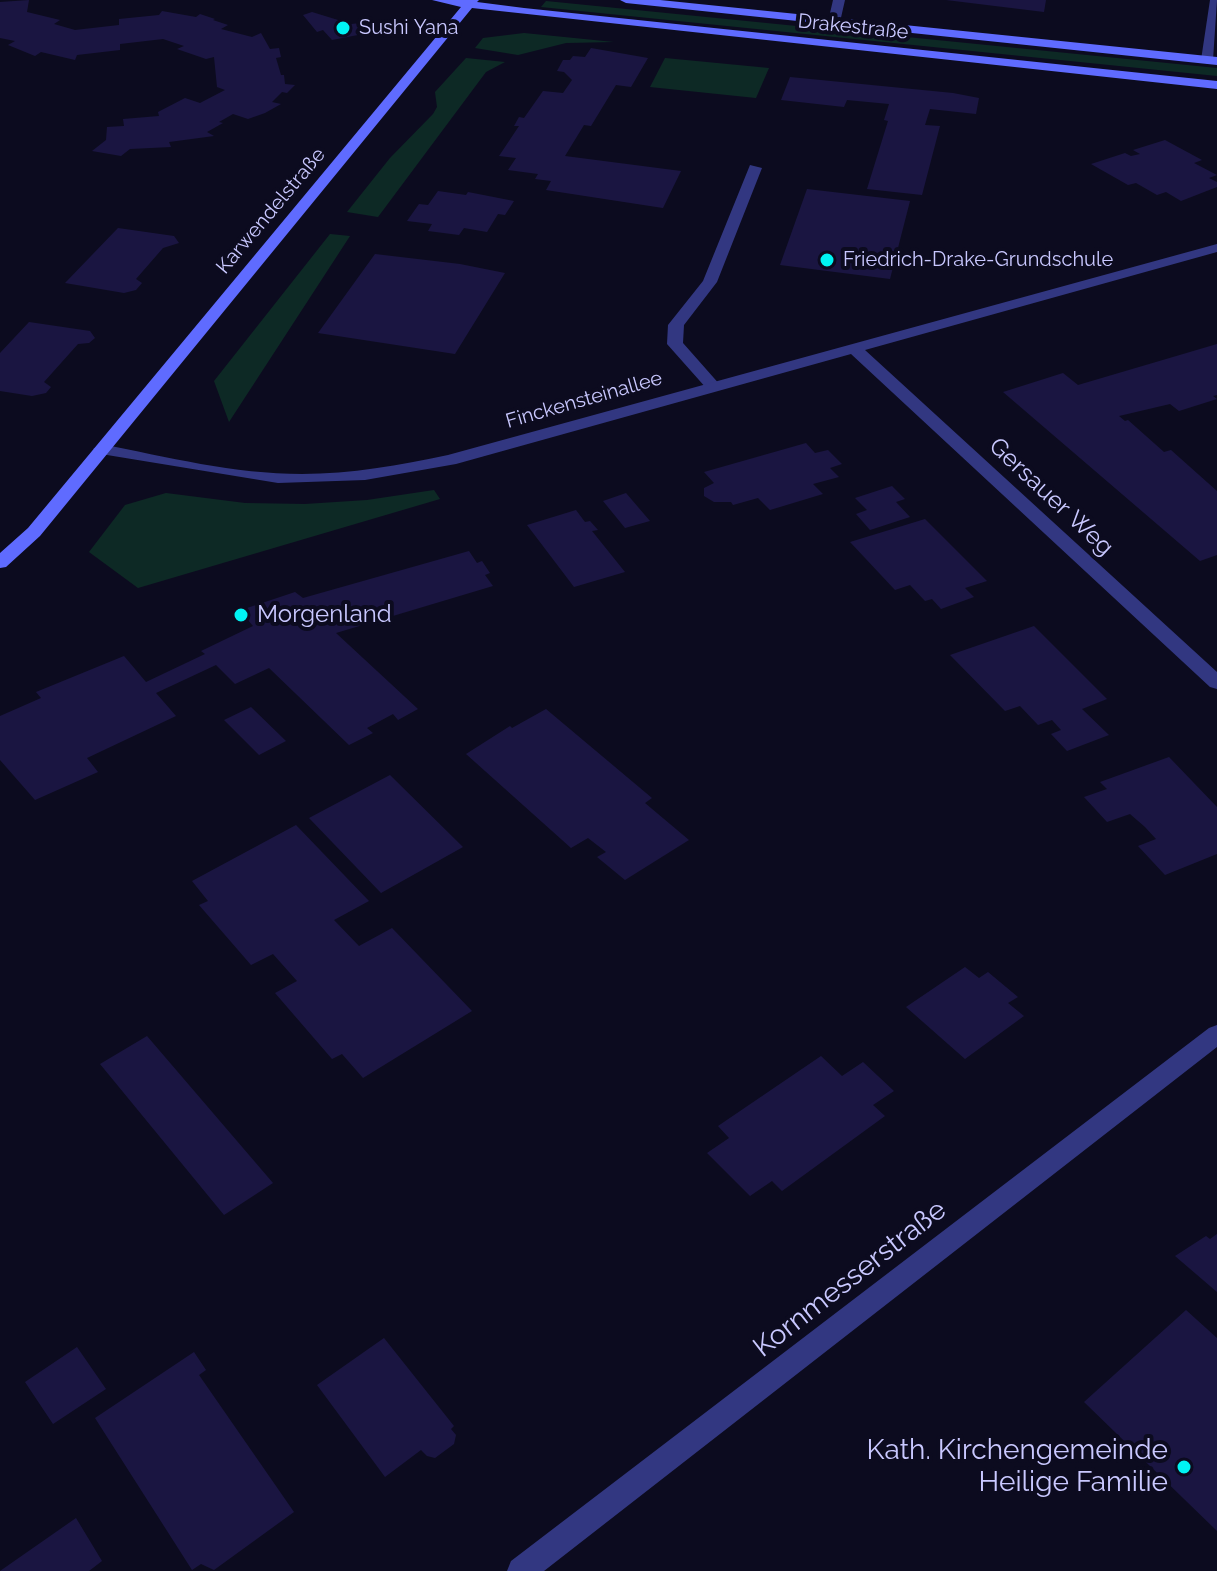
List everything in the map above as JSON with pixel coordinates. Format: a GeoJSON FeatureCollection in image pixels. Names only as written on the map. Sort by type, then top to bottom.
{"type":"FeatureCollection","features":[{"type":"Feature","properties":{"kind":"main road","name":"Drakestraße"},"geometry":{"type":"LineString","coordinates":[[438,0],[1217,85]]}},
{"type":"Feature","properties":{"kind":"main road","name":"Drakestraße"},"geometry":{"type":"LineString","coordinates":[[626,0],[1212,60]]}},
{"type":"Feature","properties":{"kind":"main road","name":"Karwendelstraße"},"geometry":{"type":"LineString","coordinates":[[101,449],[471,2]]}},
{"type":"Feature","properties":{"kind":"main road"},"geometry":{"type":"LineString","coordinates":[[0,563],[34,532],[101,449]]}},
{"type":"Feature","properties":{"kind":"street"},"geometry":{"type":"LineString","coordinates":[[834,22],[839,0]]}},
{"type":"Feature","properties":{"kind":"street"},"geometry":{"type":"LineString","coordinates":[[1212,60],[1216,0]]}},
{"type":"Feature","properties":{"kind":"street"},"geometry":{"type":"LineString","coordinates":[[713,386],[675,344],[676,325],[710,282],[755,168]]}},
{"type":"Feature","properties":{"kind":"street","name":"Finckensteinallee"},"geometry":{"type":"LineString","coordinates":[[101,449],[281,478],[370,474],[450,460],[1217,248]]}},
{"type":"Feature","properties":{"kind":"street","name":"Gersauer Weg"},"geometry":{"type":"LineString","coordinates":[[853,347],[1217,683]]}},
{"type":"Feature","properties":{"kind":"street","name":"Kornmesserstraße"},"geometry":{"type":"LineString","coordinates":[[521,1571],[1217,1034]]}},
{"type":"Feature","properties":{"kind":"green space"},"geometry":{"type":"Polygon","coordinates":[[[546,1],[1217,68],[1217,76],[541,7],[546,1]]]}},
{"type":"Feature","properties":{"kind":"green space"},"geometry":{"type":"Polygon","coordinates":[[[524,33],[614,42],[566,43],[518,55],[475,48],[483,38],[524,33]]]}},
{"type":"Feature","properties":{"kind":"green space"},"geometry":{"type":"Polygon","coordinates":[[[466,58],[505,62],[486,72],[378,217],[347,212],[390,158],[433,114],[437,107],[435,92],[466,58]]]}},
{"type":"Feature","properties":{"kind":"green space"},"geometry":{"type":"Polygon","coordinates":[[[665,58],[769,68],[756,98],[650,87],[665,58]]]}},
{"type":"Feature","properties":{"kind":"green space"},"geometry":{"type":"Polygon","coordinates":[[[330,234],[350,236],[229,422],[214,381],[330,234]]]}},
{"type":"Feature","properties":{"kind":"green space"},"geometry":{"type":"Polygon","coordinates":[[[434,490],[440,499],[138,588],[89,552],[125,505],[166,493],[245,503],[305,504],[367,500],[434,490]]]}},
{"type":"Feature","properties":{"kind":"building"},"geometry":{"type":"Polygon","coordinates":[[[29,0],[27,12],[60,20],[54,24],[75,30],[119,25],[119,19],[159,15],[162,11],[196,17],[200,14],[228,25],[221,29],[252,37],[261,33],[270,49],[279,48],[281,57],[276,58],[285,84],[295,85],[272,102],[281,104],[265,113],[248,119],[233,114],[219,122],[223,123],[207,132],[214,136],[169,142],[171,147],[130,149],[121,156],[92,151],[106,140],[107,127],[124,126],[123,119],[159,116],[158,112],[185,98],[200,103],[225,90],[217,87],[214,57],[206,59],[177,49],[184,46],[163,39],[120,44],[120,50],[77,55],[75,60],[41,52],[35,56],[8,45],[15,41],[0,38],[0,2],[29,0]]]}},
{"type":"Feature","properties":{"kind":"building"},"geometry":{"type":"Polygon","coordinates":[[[946,0],[1046,0],[1044,12],[946,0]]]}},
{"type":"Feature","properties":{"kind":"building"},"geometry":{"type":"Polygon","coordinates":[[[312,12],[351,24],[361,23],[363,34],[332,40],[323,30],[317,32],[303,15],[312,12]]]}},
{"type":"Feature","properties":{"kind":"building"},"geometry":{"type":"Polygon","coordinates":[[[591,48],[648,58],[631,87],[616,85],[591,126],[584,125],[565,156],[681,171],[663,208],[546,190],[551,181],[535,179],[538,174],[508,170],[516,158],[499,156],[519,126],[514,126],[519,117],[524,118],[543,91],[563,93],[572,80],[564,72],[557,71],[563,60],[570,60],[573,56],[585,57],[591,48]]]}},
{"type":"Feature","properties":{"kind":"building"},"geometry":{"type":"Polygon","coordinates":[[[790,77],[979,98],[976,114],[930,109],[925,125],[940,126],[922,195],[867,189],[888,121],[884,120],[889,104],[847,100],[844,107],[781,100],[790,77]]]}},
{"type":"Feature","properties":{"kind":"building"},"geometry":{"type":"Polygon","coordinates":[[[1165,140],[1202,160],[1194,163],[1217,175],[1209,178],[1217,182],[1217,187],[1181,201],[1166,192],[1157,195],[1136,183],[1128,185],[1091,164],[1125,153],[1131,156],[1140,154],[1133,150],[1165,140]]]}},
{"type":"Feature","properties":{"kind":"building"},"geometry":{"type":"Polygon","coordinates":[[[807,189],[910,201],[890,279],[780,265],[807,189]]]}},
{"type":"Feature","properties":{"kind":"building"},"geometry":{"type":"Polygon","coordinates":[[[438,191],[466,195],[468,192],[514,201],[505,215],[498,214],[487,232],[464,228],[459,235],[428,231],[432,224],[407,221],[419,204],[428,205],[438,191]]]}},
{"type":"Feature","properties":{"kind":"building"},"geometry":{"type":"Polygon","coordinates":[[[118,228],[174,236],[179,243],[163,248],[136,279],[142,283],[136,290],[124,293],[65,283],[118,228]]]}},
{"type":"Feature","properties":{"kind":"building"},"geometry":{"type":"Polygon","coordinates":[[[375,254],[505,273],[455,354],[318,333],[375,254]]]}},
{"type":"Feature","properties":{"kind":"building"},"geometry":{"type":"Polygon","coordinates":[[[29,322],[90,331],[95,338],[89,343],[78,344],[44,382],[51,387],[46,393],[32,396],[0,391],[0,353],[29,322]]]}},
{"type":"Feature","properties":{"kind":"building"},"geometry":{"type":"Polygon","coordinates":[[[1217,344],[1217,395],[1213,396],[1217,399],[1179,411],[1170,404],[1119,416],[1128,420],[1164,452],[1171,450],[1217,491],[1217,555],[1200,561],[1003,392],[1063,373],[1078,385],[1217,344]]]}},
{"type":"Feature","properties":{"kind":"building"},"geometry":{"type":"Polygon","coordinates":[[[806,443],[815,453],[828,450],[842,464],[830,468],[839,477],[813,484],[823,494],[770,510],[758,498],[733,505],[731,502],[714,502],[704,496],[704,488],[714,483],[704,472],[806,443]]]}},
{"type":"Feature","properties":{"kind":"building"},"geometry":{"type":"Polygon","coordinates":[[[892,486],[905,499],[896,502],[910,517],[870,530],[856,514],[867,510],[855,498],[892,486]]]}},
{"type":"Feature","properties":{"kind":"building"},"geometry":{"type":"Polygon","coordinates":[[[626,493],[650,521],[625,528],[603,501],[626,493]]]}},
{"type":"Feature","properties":{"kind":"building"},"geometry":{"type":"Polygon","coordinates":[[[576,510],[585,522],[590,521],[598,530],[592,531],[625,572],[574,587],[527,525],[576,510]]]}},
{"type":"Feature","properties":{"kind":"building"},"geometry":{"type":"Polygon","coordinates":[[[925,519],[987,581],[965,588],[974,597],[941,609],[932,599],[925,601],[910,585],[895,590],[850,542],[925,519]]]}},
{"type":"Feature","properties":{"kind":"building"},"geometry":{"type":"Polygon","coordinates":[[[469,551],[477,563],[482,561],[490,573],[485,575],[493,586],[336,633],[418,709],[398,720],[393,714],[367,728],[373,733],[349,745],[269,668],[235,684],[216,665],[156,693],[176,716],[87,758],[98,772],[35,800],[0,760],[0,716],[41,698],[36,692],[124,656],[146,682],[205,654],[201,651],[253,626],[238,611],[295,592],[303,598],[469,551]]]}},
{"type":"Feature","properties":{"kind":"building"},"geometry":{"type":"Polygon","coordinates":[[[1034,626],[1107,699],[1082,709],[1109,735],[1067,751],[1051,734],[1061,730],[1052,720],[1038,725],[1020,706],[1005,711],[950,655],[1034,626]]]}},
{"type":"Feature","properties":{"kind":"building"},"geometry":{"type":"Polygon","coordinates":[[[251,707],[286,741],[259,755],[224,720],[251,707]]]}},
{"type":"Feature","properties":{"kind":"building"},"geometry":{"type":"Polygon","coordinates":[[[546,709],[652,798],[645,803],[689,840],[625,880],[597,857],[606,852],[588,838],[571,848],[466,754],[510,726],[512,728],[546,709]]]}},
{"type":"Feature","properties":{"kind":"building"},"geometry":{"type":"Polygon","coordinates":[[[1169,757],[1217,807],[1217,854],[1165,875],[1138,846],[1156,839],[1145,827],[1130,814],[1107,822],[1084,797],[1107,789],[1100,782],[1169,757]]]}},
{"type":"Feature","properties":{"kind":"building"},"geometry":{"type":"Polygon","coordinates":[[[390,775],[463,847],[381,893],[309,818],[390,775]]]}},
{"type":"Feature","properties":{"kind":"building"},"geometry":{"type":"Polygon","coordinates":[[[296,825],[369,901],[334,920],[359,946],[392,928],[472,1011],[363,1078],[342,1054],[332,1059],[275,993],[297,981],[273,954],[251,965],[199,905],[208,901],[192,881],[296,825]]]}},
{"type":"Feature","properties":{"kind":"building"},"geometry":{"type":"Polygon","coordinates":[[[965,967],[979,978],[988,972],[1018,997],[1008,1003],[1024,1016],[965,1059],[906,1007],[965,967]]]}},
{"type":"Feature","properties":{"kind":"building"},"geometry":{"type":"Polygon","coordinates":[[[147,1036],[273,1183],[224,1215],[100,1064],[147,1036]]]}},
{"type":"Feature","properties":{"kind":"building"},"geometry":{"type":"Polygon","coordinates":[[[821,1056],[842,1076],[863,1062],[894,1091],[873,1105],[885,1116],[782,1191],[772,1181],[750,1196],[707,1153],[729,1138],[718,1126],[821,1056]]]}},
{"type":"Feature","properties":{"kind":"building"},"geometry":{"type":"Polygon","coordinates":[[[1217,1234],[1217,1292],[1175,1256],[1206,1236],[1210,1239],[1217,1234]]]}},
{"type":"Feature","properties":{"kind":"building","name":"Kath. Kirchengemeinde Heilige Familie"},"geometry":{"type":"Polygon","coordinates":[[[1186,1310],[1217,1338],[1217,1531],[1084,1402],[1186,1310]]]}},
{"type":"Feature","properties":{"kind":"building"},"geometry":{"type":"Polygon","coordinates":[[[384,1338],[454,1426],[451,1429],[456,1435],[454,1444],[435,1458],[421,1450],[385,1477],[317,1385],[384,1338]]]}},
{"type":"Feature","properties":{"kind":"building"},"geometry":{"type":"Polygon","coordinates":[[[77,1347],[106,1389],[53,1424],[25,1382],[77,1347]]]}},
{"type":"Feature","properties":{"kind":"building"},"geometry":{"type":"Polygon","coordinates":[[[194,1352],[206,1370],[199,1375],[294,1512],[214,1570],[201,1564],[192,1570],[95,1418],[194,1352]]]}},
{"type":"Feature","properties":{"kind":"building"},"geometry":{"type":"Polygon","coordinates":[[[76,1518],[102,1561],[89,1571],[0,1571],[76,1518]]]}},
{"type":"Feature","properties":{"kind":"place","name":"Sushi Yana"},"geometry":{"type":"Point","coordinates":[343,28]}},
{"type":"Feature","properties":{"kind":"place","name":"Friedrich-Drake-Grundschule"},"geometry":{"type":"Point","coordinates":[827,260]}},
{"type":"Feature","properties":{"kind":"place","name":"Morgenland"},"geometry":{"type":"Point","coordinates":[241,615]}},
{"type":"Feature","properties":{"kind":"place","name":"Kath. Kirchengemeinde Heilige Familie"},"geometry":{"type":"Point","coordinates":[1184,1467]}}]}
